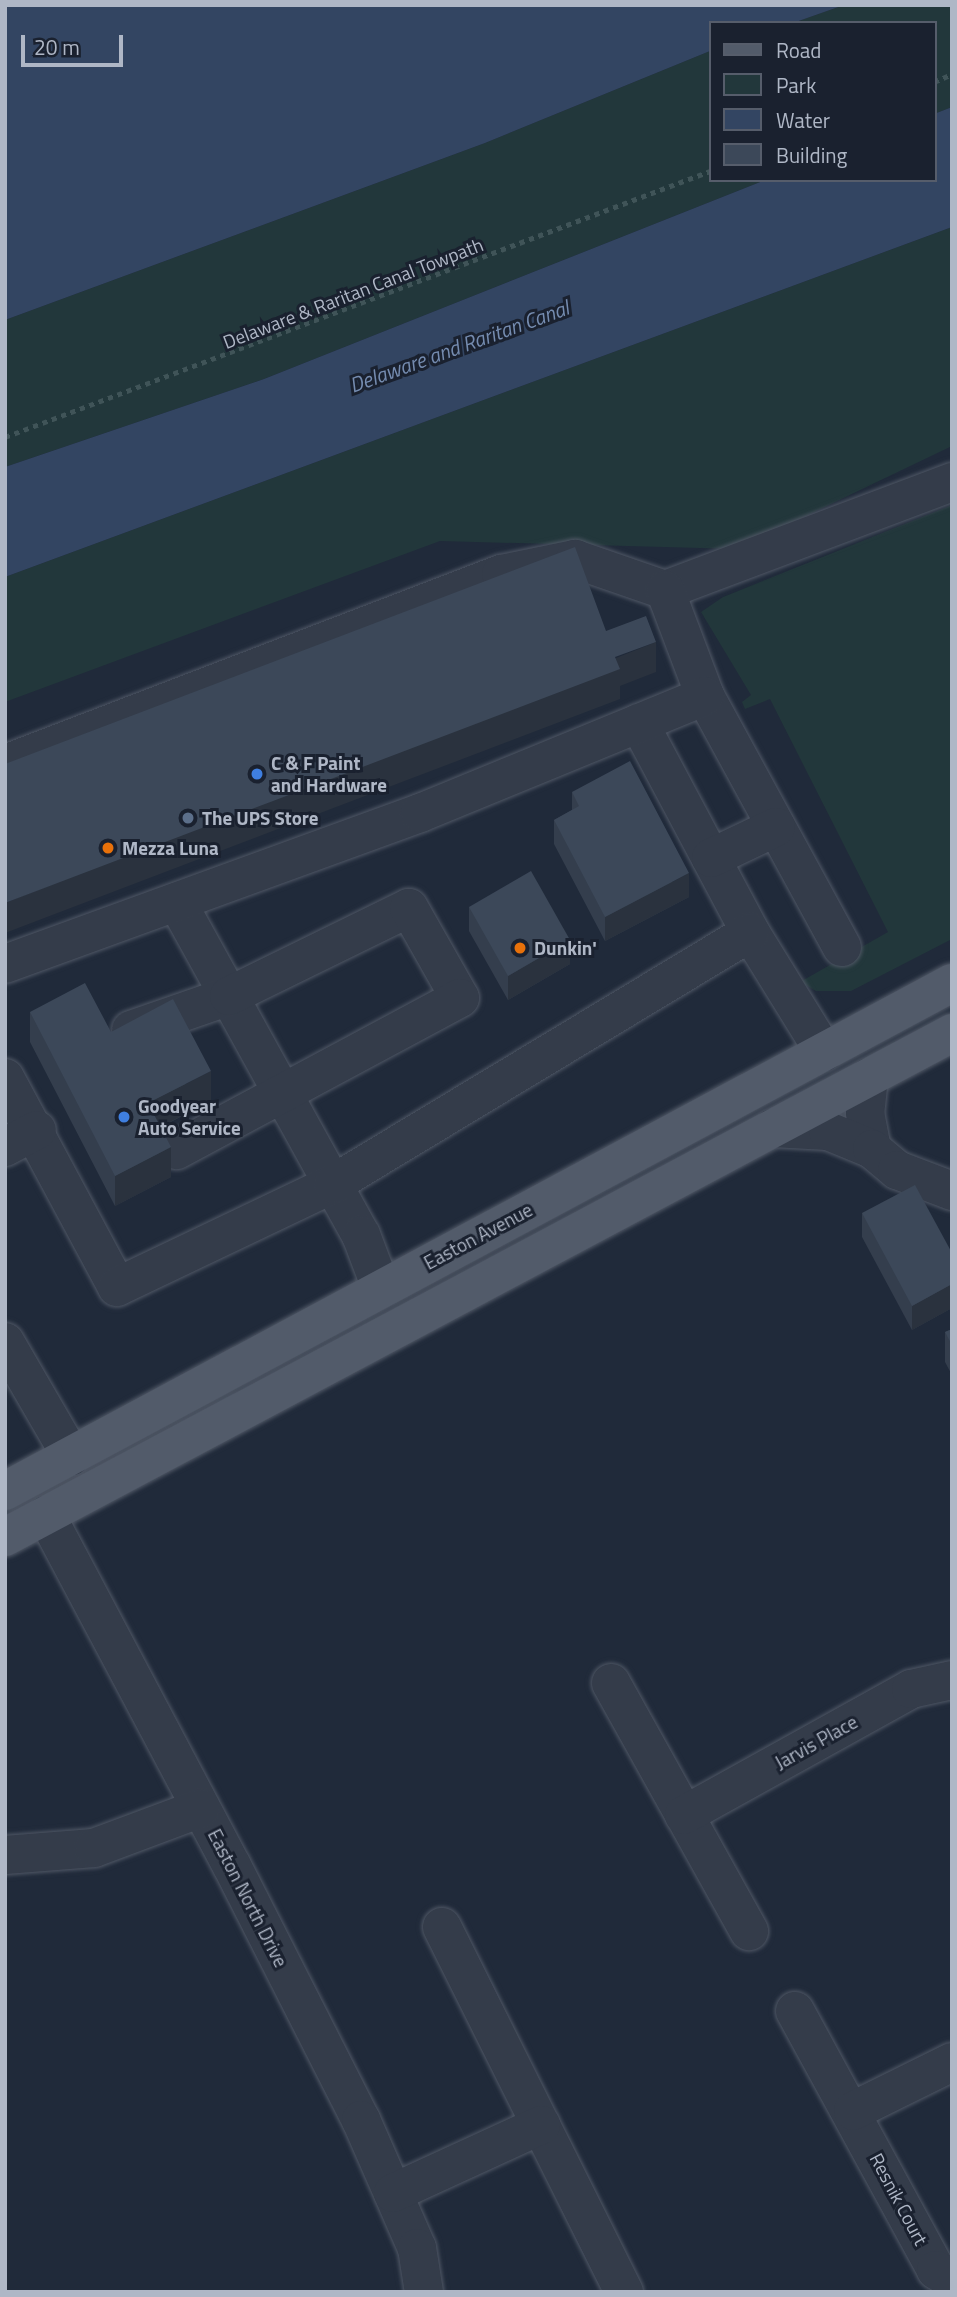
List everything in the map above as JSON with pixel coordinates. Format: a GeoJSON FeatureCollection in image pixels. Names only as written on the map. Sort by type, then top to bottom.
{"type":"FeatureCollection","features":[{"type":"Feature","properties":{"kind":"main road","name":"Easton Avenue"},"geometry":{"type":"LineString","coordinates":[[5,1491],[952,983]]}},
{"type":"Feature","properties":{"kind":"main road"},"geometry":{"type":"LineString","coordinates":[[5,1537],[942,1039]]}},
{"type":"Feature","properties":{"kind":"street"},"geometry":{"type":"LineString","coordinates":[[5,765],[501,574],[575,559],[665,590],[952,482]]}},
{"type":"Feature","properties":{"kind":"street"},"geometry":{"type":"LineString","coordinates":[[665,590],[705,696],[842,947]]}},
{"type":"Feature","properties":{"kind":"street"},"geometry":{"type":"LineString","coordinates":[[5,964],[420,813],[705,696]]}},
{"type":"Feature","properties":{"kind":"street"},"geometry":{"type":"LineString","coordinates":[[639,723],[750,932],[824,1052]]}},
{"type":"Feature","properties":{"kind":"street"},"geometry":{"type":"LineString","coordinates":[[710,858],[776,827]]}},
{"type":"Feature","properties":{"kind":"street"},"geometry":{"type":"LineString","coordinates":[[177,902],[361,1235],[381,1288]]}},
{"type":"Feature","properties":{"kind":"street"},"geometry":{"type":"LineString","coordinates":[[117,1035],[229,996],[409,908],[460,998],[176,1150]]}},
{"type":"Feature","properties":{"kind":"street"},"geometry":{"type":"LineString","coordinates":[[5,1078],[21,1139],[117,1287],[333,1184],[750,932]]}},
{"type":"Feature","properties":{"kind":"street"},"geometry":{"type":"LineString","coordinates":[[869,1077],[865,1113],[872,1149]]}},
{"type":"Feature","properties":{"kind":"street"},"geometry":{"type":"LineString","coordinates":[[773,1128],[828,1131],[872,1149],[897,1170],[952,1191]]}},
{"type":"Feature","properties":{"kind":"street"},"geometry":{"type":"LineString","coordinates":[[5,1342],[71,1455]]}},
{"type":"Feature","properties":{"kind":"street","name":"Easton North Drive"},"geometry":{"type":"LineString","coordinates":[[46,1515],[355,2108],[417,2248],[424,2292]]}},
{"type":"Feature","properties":{"kind":"street","name":"Jarvis Place"},"geometry":{"type":"LineString","coordinates":[[684,1815],[911,1689],[952,1680]]}},
{"type":"Feature","properties":{"kind":"street"},"geometry":{"type":"LineString","coordinates":[[611,1683],[749,1931]]}},
{"type":"Feature","properties":{"kind":"street"},"geometry":{"type":"LineString","coordinates":[[5,1855],[94,1849],[201,1808]]}},
{"type":"Feature","properties":{"kind":"street"},"geometry":{"type":"LineString","coordinates":[[442,1927],[624,2292]]}},
{"type":"Feature","properties":{"kind":"street","name":"Resnik Court"},"geometry":{"type":"LineString","coordinates":[[795,2011],[853,2111],[936,2270],[952,2280]]}},
{"type":"Feature","properties":{"kind":"street"},"geometry":{"type":"LineString","coordinates":[[853,2111],[952,2062]]}},
{"type":"Feature","properties":{"kind":"street"},"geometry":{"type":"LineString","coordinates":[[393,2193],[541,2125]]}},
{"type":"Feature","properties":{"kind":"path","name":"Delaware & Raritan Canal Towpath"},"geometry":{"type":"LineString","coordinates":[[5,437],[708,172]]}},
{"type":"Feature","properties":{"kind":"green space"},"geometry":{"type":"Polygon","coordinates":[[[844,5],[952,5],[952,107],[936,113],[936,21],[799,21],[844,5]]]}},
{"type":"Feature","properties":{"kind":"green space"},"geometry":{"type":"Polygon","coordinates":[[[708,52],[708,182],[760,182],[264,379],[5,467],[5,320],[485,143],[708,52]]]}},
{"type":"Feature","properties":{"kind":"green space"},"geometry":{"type":"Polygon","coordinates":[[[952,227],[952,446],[737,549],[440,541],[5,702],[5,577],[952,227]]]}},
{"type":"Feature","properties":{"kind":"green space"},"geometry":{"type":"Polygon","coordinates":[[[952,505],[952,939],[851,991],[816,991],[800,982],[888,932],[770,699],[745,709],[742,702],[751,695],[701,612],[723,597],[952,505]]]}},
{"type":"Feature","properties":{"kind":"water"},"geometry":{"type":"Polygon","coordinates":[[[5,5],[844,5],[799,21],[708,21],[708,52],[485,143],[5,320],[5,5]]]}},
{"type":"Feature","properties":{"kind":"water","name":"Delaware and Raritan Canal"},"geometry":{"type":"Polygon","coordinates":[[[952,107],[952,227],[5,577],[5,467],[264,379],[760,182],[936,182],[936,113],[952,107]]]}},
{"type":"Feature","properties":{"kind":"building"},"geometry":{"type":"Polygon","coordinates":[[[575,547],[606,631],[646,616],[656,642],[615,657],[620,669],[5,903],[5,764],[575,547]]]}},
{"type":"Feature","properties":{"kind":"building"},"geometry":{"type":"Polygon","coordinates":[[[630,761],[689,873],[605,917],[554,820],[579,806],[572,792],[630,761]]]}},
{"type":"Feature","properties":{"kind":"building","name":"Dunkin'"},"geometry":{"type":"Polygon","coordinates":[[[531,871],[570,940],[508,976],[469,907],[531,871]]]}},
{"type":"Feature","properties":{"kind":"building","name":"Goodyear Auto Service"},"geometry":{"type":"Polygon","coordinates":[[[85,983],[111,1032],[173,999],[211,1071],[148,1103],[171,1147],[115,1176],[30,1012],[85,983]]]}},
{"type":"Feature","properties":{"kind":"building"},"geometry":{"type":"Polygon","coordinates":[[[915,1185],[952,1253],[952,1284],[912,1306],[862,1213],[915,1185]]]}},
{"type":"Feature","properties":{"kind":"building"},"geometry":{"type":"Polygon","coordinates":[[[952,1329],[952,1345],[945,1332],[952,1329]]]}},
{"type":"Feature","properties":{"kind":"place","name":"C & F Paint and Hardware"},"geometry":{"type":"Point","coordinates":[257,774]}},
{"type":"Feature","properties":{"kind":"place","name":"The UPS Store"},"geometry":{"type":"Point","coordinates":[188,818]}},
{"type":"Feature","properties":{"kind":"place","name":"Mezza Luna"},"geometry":{"type":"Point","coordinates":[108,848]}},
{"type":"Feature","properties":{"kind":"place","name":"Dunkin'"},"geometry":{"type":"Point","coordinates":[520,948]}},
{"type":"Feature","properties":{"kind":"place","name":"Goodyear Auto Service"},"geometry":{"type":"Point","coordinates":[124,1117]}}]}
